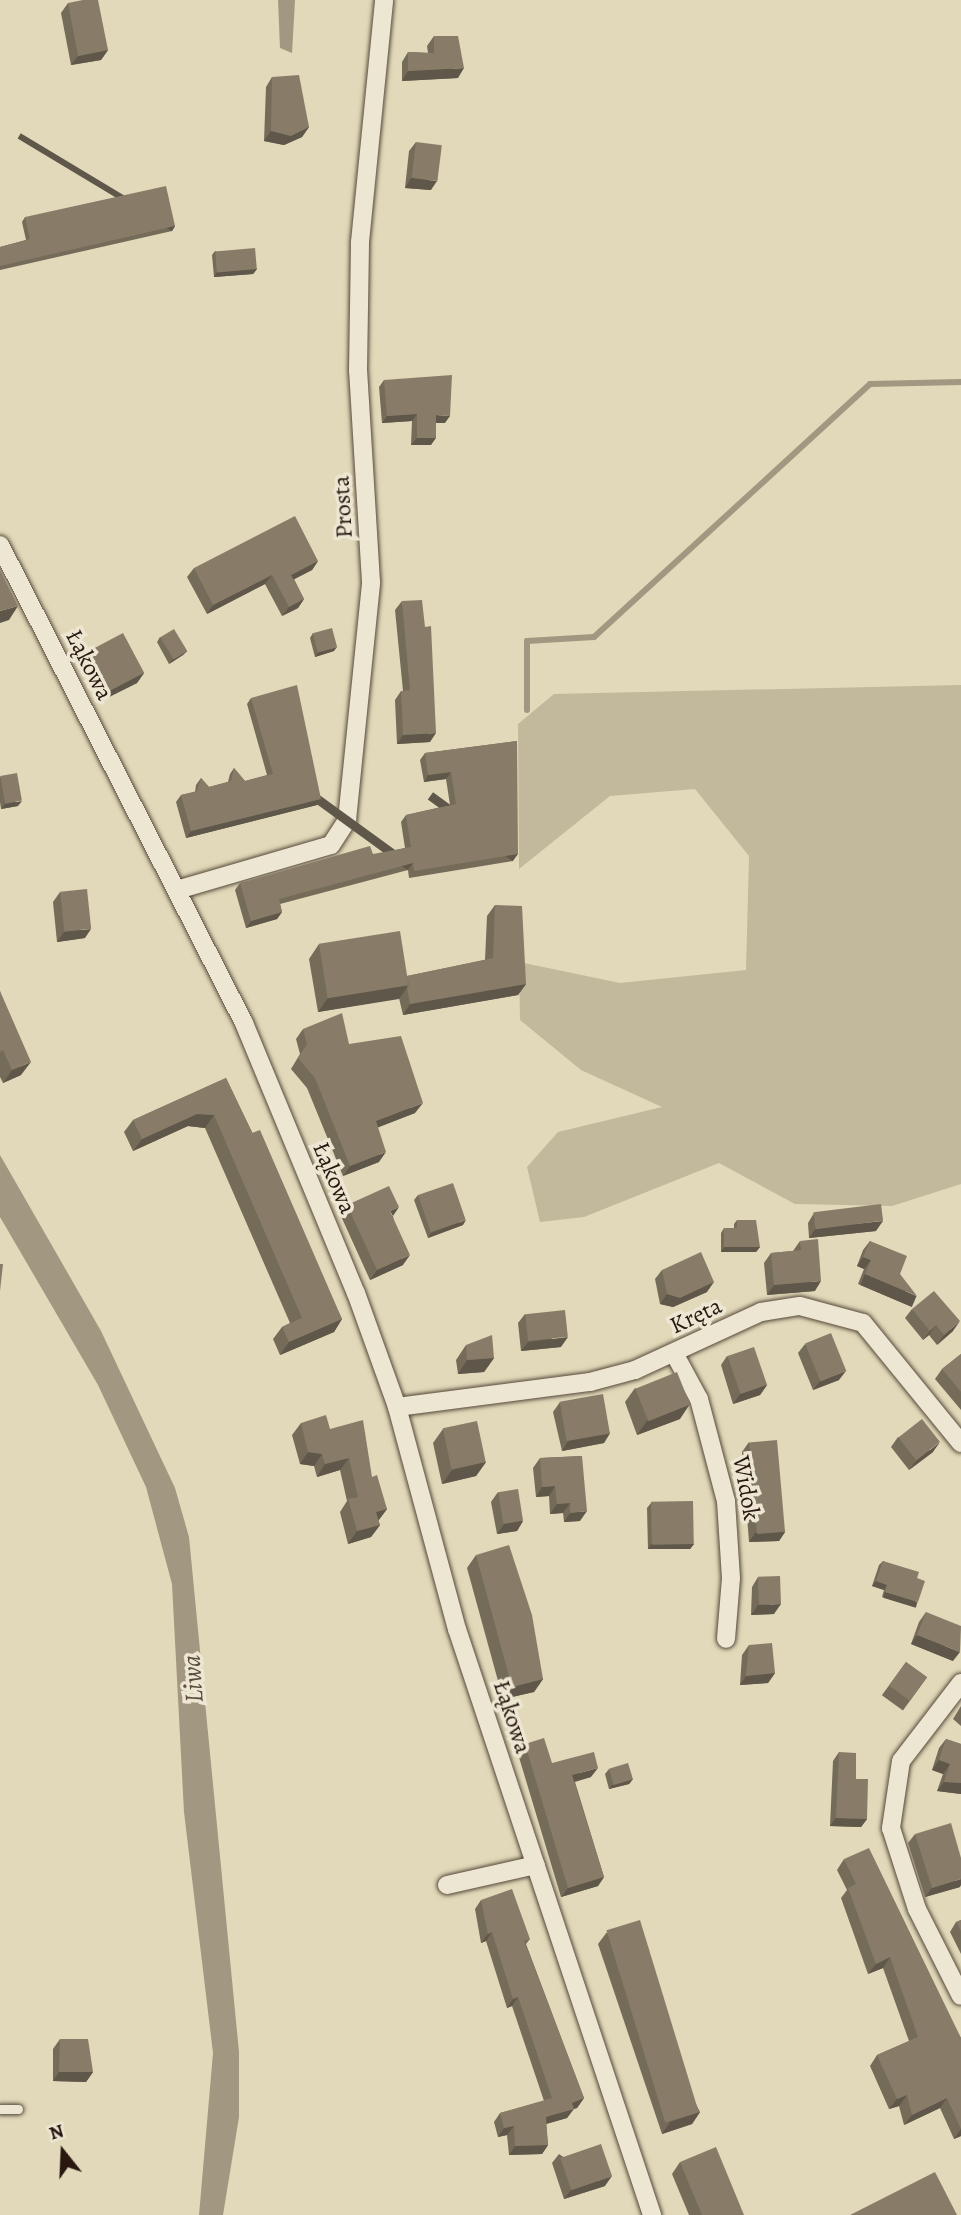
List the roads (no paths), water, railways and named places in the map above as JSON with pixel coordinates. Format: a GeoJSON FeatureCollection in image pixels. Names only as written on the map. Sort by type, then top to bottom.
{"type":"FeatureCollection","features":[{"type":"Feature","properties":{"kind":"street","name":"Prosta"},"geometry":{"type":"LineString","coordinates":[[177,890],[331,845],[347,820],[371,582],[358,371],[360,242],[384,0]]}},
{"type":"Feature","properties":{"kind":"street","name":"Łąkowa"},"geometry":{"type":"LineString","coordinates":[[0,545],[244,1023],[397,1407],[457,1629],[652,2215]]}},
{"type":"Feature","properties":{"kind":"street","name":"Kręta"},"geometry":{"type":"LineString","coordinates":[[397,1407],[590,1382],[674,1353],[761,1312],[833,1310],[863,1323],[884,1343],[961,1443]]}},
{"type":"Feature","properties":{"kind":"street","name":"Widok"},"geometry":{"type":"LineString","coordinates":[[674,1353],[699,1399],[726,1501],[731,1578],[726,1639]]}},
{"type":"Feature","properties":{"kind":"street"},"geometry":{"type":"LineString","coordinates":[[961,1683],[901,1760],[891,1828],[913,1899],[961,1996]]}},
{"type":"Feature","properties":{"kind":"street"},"geometry":{"type":"LineString","coordinates":[[447,1885],[536,1864]]}},
{"type":"Feature","properties":{"kind":"lane"},"geometry":{"type":"LineString","coordinates":[[0,2109],[18,2109]]}},
{"type":"Feature","properties":{"kind":"water"},"geometry":{"type":"Polygon","coordinates":[[[278,0],[295,0],[292,53],[280,48],[278,0]]]}},
{"type":"Feature","properties":{"kind":"water","name":"Liwa"},"geometry":{"type":"Polygon","coordinates":[[[0,1155],[101,1331],[175,1488],[189,1537],[239,2052],[239,2117],[223,2215],[199,2215],[213,2053],[184,1812],[172,1584],[146,1487],[98,1385],[0,1217],[0,1155]]]}},
{"type":"Feature","properties":{"kind":"waterway"},"geometry":{"type":"LineString","coordinates":[[527,710],[527,641],[594,637],[870,384],[961,382]]}}]}
